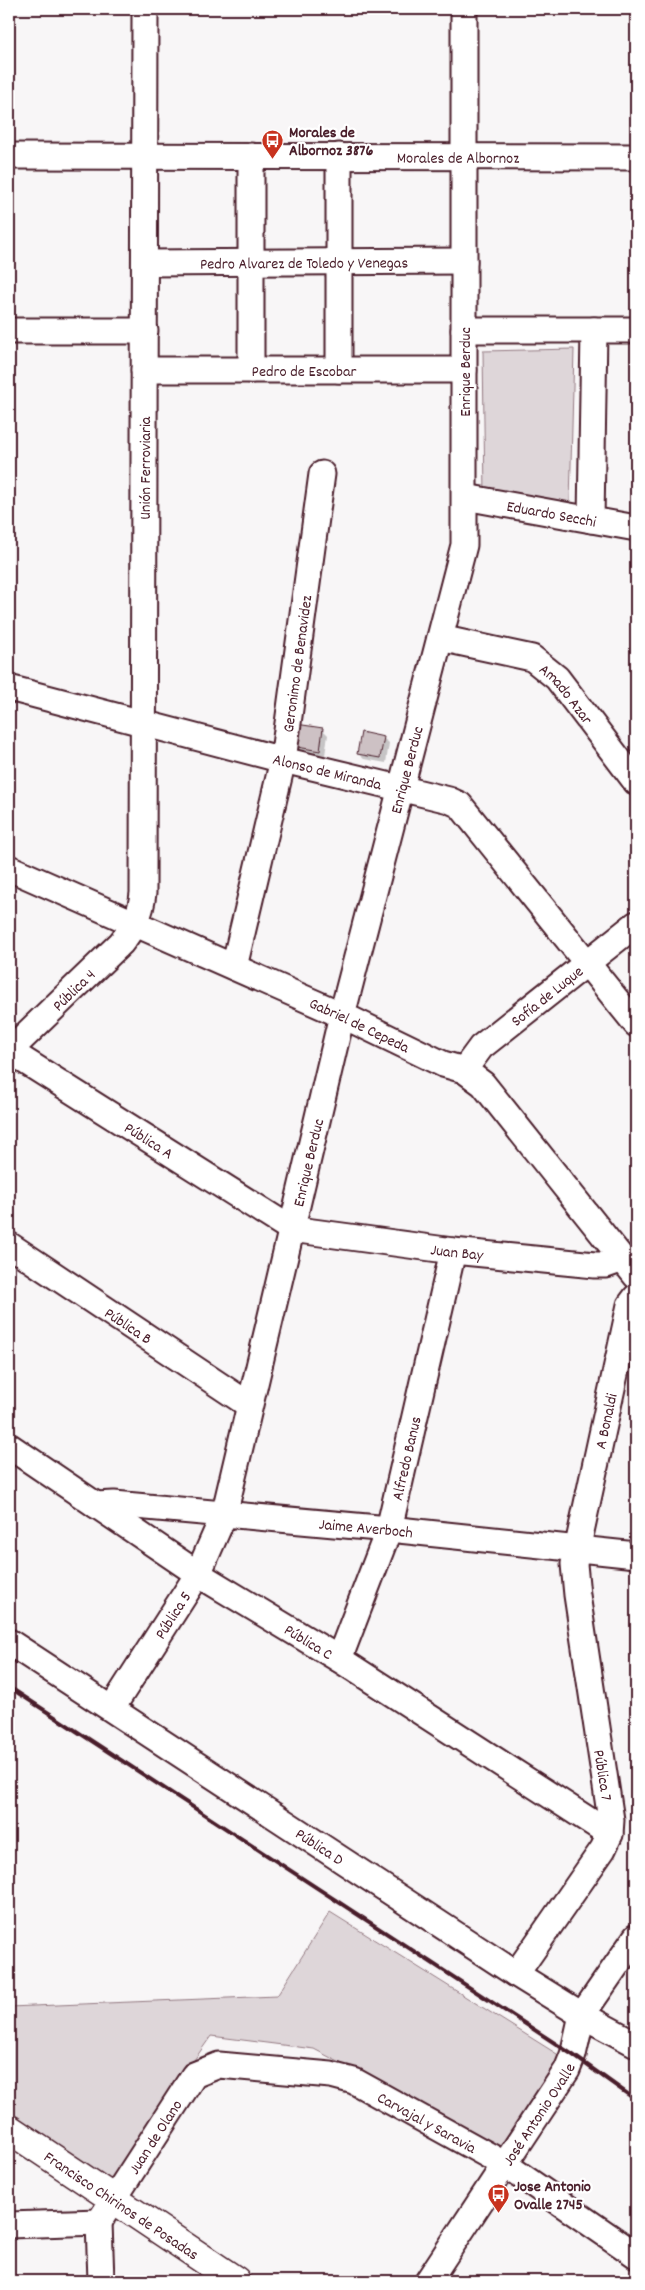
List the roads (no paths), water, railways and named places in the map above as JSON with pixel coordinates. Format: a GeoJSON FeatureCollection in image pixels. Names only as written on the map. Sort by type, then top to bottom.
{"type":"FeatureCollection","features":[{"type":"Feature","properties":{"kind":"main road","name":"Francisco Chirinos de Posadas"},"geometry":{"type":"LineString","coordinates":[[9,2129],[236,2281]]}},
{"type":"Feature","properties":{"kind":"street","name":"Unión Ferroviaria"},"geometry":{"type":"LineString","coordinates":[[134,926],[141,911],[143,893],[145,9]]}},
{"type":"Feature","properties":{"kind":"street","name":"Enrique Berduc"},"geometry":{"type":"LineString","coordinates":[[224,1515],[342,1015],[464,544],[464,9]]}},
{"type":"Feature","properties":{"kind":"street","name":"Morales de Albornoz"},"geometry":{"type":"LineString","coordinates":[[9,156],[636,157]]}},
{"type":"Feature","properties":{"kind":"street"},"geometry":{"type":"LineString","coordinates":[[251,156],[251,370]]}},
{"type":"Feature","properties":{"kind":"street"},"geometry":{"type":"LineString","coordinates":[[339,156],[339,370]]}},
{"type":"Feature","properties":{"kind":"street","name":"Pedro Alvarez de Toledo y Venegas"},"geometry":{"type":"LineString","coordinates":[[145,263],[464,261]]}},
{"type":"Feature","properties":{"kind":"street"},"geometry":{"type":"LineString","coordinates":[[464,330],[636,330]]}},
{"type":"Feature","properties":{"kind":"street"},"geometry":{"type":"LineString","coordinates":[[591,520],[594,330]]}},
{"type":"Feature","properties":{"kind":"street"},"geometry":{"type":"LineString","coordinates":[[9,331],[145,331]]}},
{"type":"Feature","properties":{"kind":"street","name":"Pedro de Escobar"},"geometry":{"type":"LineString","coordinates":[[144,370],[464,370]]}},
{"type":"Feature","properties":{"kind":"street","name":"Geronimo de Benavidez"},"geometry":{"type":"LineString","coordinates":[[234,967],[283,760],[322,474]]}},
{"type":"Feature","properties":{"kind":"street","name":"Eduardo Secchi"},"geometry":{"type":"LineString","coordinates":[[465,497],[636,528]]}},
{"type":"Feature","properties":{"kind":"street","name":"Amado Azar"},"geometry":{"type":"LineString","coordinates":[[440,638],[532,658],[546,668],[557,678],[636,782]]}},
{"type":"Feature","properties":{"kind":"street","name":"Alonso de Miranda"},"geometry":{"type":"LineString","coordinates":[[9,688],[283,760],[449,800],[467,812],[636,1024]]}},
{"type":"Feature","properties":{"kind":"street","name":"Gabriel de Cepeda"},"geometry":{"type":"LineString","coordinates":[[9,868],[134,926],[234,967],[342,1015],[443,1064],[464,1070],[483,1084],[630,1267]]}},
{"type":"Feature","properties":{"kind":"street","name":"Sofía de Luque"},"geometry":{"type":"LineString","coordinates":[[464,1070],[481,1047],[636,924]]}},
{"type":"Feature","properties":{"kind":"street","name":"Pública 4"},"geometry":{"type":"LineString","coordinates":[[9,1051],[121,944],[134,926]]}},
{"type":"Feature","properties":{"kind":"street","name":"Pública A"},"geometry":{"type":"LineString","coordinates":[[9,1051],[291,1229]]}},
{"type":"Feature","properties":{"kind":"street","name":"Juan Bay"},"geometry":{"type":"LineString","coordinates":[[291,1229],[453,1250],[630,1267]]}},
{"type":"Feature","properties":{"kind":"street","name":"Pública B"},"geometry":{"type":"LineString","coordinates":[[9,1245],[249,1405]]}},
{"type":"Feature","properties":{"kind":"street","name":"Alfredo Banus"},"geometry":{"type":"LineString","coordinates":[[339,1659],[389,1529],[453,1250]]}},
{"type":"Feature","properties":{"kind":"street","name":"A Bonaldi"},"geometry":{"type":"LineString","coordinates":[[577,1549],[630,1305],[636,1297]]}},
{"type":"Feature","properties":{"kind":"street","name":"Pública C"},"geometry":{"type":"LineString","coordinates":[[9,1446],[198,1574],[339,1659],[610,1834]]}},
{"type":"Feature","properties":{"kind":"street","name":"Jaime Averboch"},"geometry":{"type":"LineString","coordinates":[[96,1505],[114,1504],[389,1529],[636,1555]]}},
{"type":"Feature","properties":{"kind":"street","name":"Pública 5"},"geometry":{"type":"LineString","coordinates":[[112,1708],[198,1574],[224,1515]]}},
{"type":"Feature","properties":{"kind":"street","name":"Pública 7"},"geometry":{"type":"LineString","coordinates":[[516,1974],[603,1849],[610,1834],[611,1820],[575,1576],[577,1549]]}},
{"type":"Feature","properties":{"kind":"street","name":"Pública D"},"geometry":{"type":"LineString","coordinates":[[9,1642],[516,1974],[582,2015],[636,2044]]}},
{"type":"Feature","properties":{"kind":"street"},"geometry":{"type":"LineString","coordinates":[[582,2015],[636,1937]]}},
{"type":"Feature","properties":{"kind":"street","name":"José Antonio Ovalle"},"geometry":{"type":"LineString","coordinates":[[428,2281],[567,2070],[573,2055],[582,2015]]}},
{"type":"Feature","properties":{"kind":"street","name":"Carvajal y Saravia"},"geometry":{"type":"LineString","coordinates":[[194,2075],[218,2065],[331,2075],[354,2081],[504,2164],[636,2255]]}},
{"type":"Feature","properties":{"kind":"street","name":"Juan de Olano"},"geometry":{"type":"LineString","coordinates":[[99,2222],[194,2075]]}},
{"type":"Feature","properties":{"kind":"street"},"geometry":{"type":"LineString","coordinates":[[9,2225],[99,2222],[101,2281]]}},
{"type":"Feature","properties":{"kind":"railway"},"geometry":{"type":"LineString","coordinates":[[9,1687],[573,2055],[636,2100]]}},
{"type":"Feature","properties":{"kind":"place","name":"Morales de Albornoz 3876"},"geometry":{"type":"Point","coordinates":[273,159]}},
{"type":"Feature","properties":{"kind":"place","name":"Jose Antonio Ovalle 2745"},"geometry":{"type":"Point","coordinates":[498,2213]}}]}
